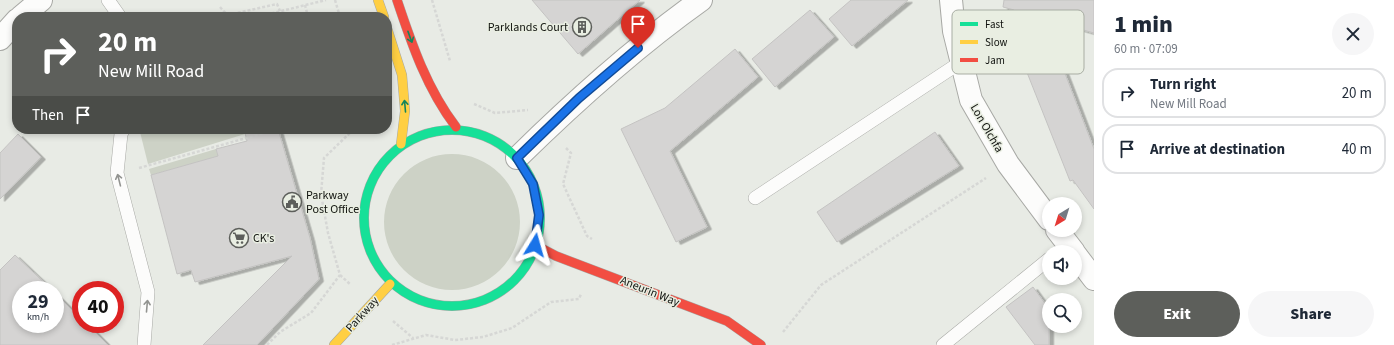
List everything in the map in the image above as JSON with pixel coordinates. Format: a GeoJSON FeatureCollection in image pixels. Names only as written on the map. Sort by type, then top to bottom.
{"type":"FeatureCollection","features":[{"type":"Feature","properties":{"kind":"street"},"geometry":{"type":"LineString","coordinates":[[25,12],[41,0]]}},
{"type":"Feature","properties":{"kind":"street"},"geometry":{"type":"LineString","coordinates":[[378,0],[382,12]]}},
{"type":"Feature","properties":{"kind":"street"},"geometry":{"type":"LineString","coordinates":[[397,0],[421,70],[445,114],[456,127]]}},
{"type":"Feature","properties":{"kind":"street"},"geometry":{"type":"LineString","coordinates":[[517,158],[579,98],[655,33],[701,0]]}},
{"type":"Feature","properties":{"kind":"street","name":"Lon Olchfa"},"geometry":{"type":"LineString","coordinates":[[951,0],[952,11]]}},
{"type":"Feature","properties":{"kind":"street"},"geometry":{"type":"LineString","coordinates":[[392,43],[402,74],[405,112],[401,144]]}},
{"type":"Feature","properties":{"kind":"street","name":"Lon Olchfa"},"geometry":{"type":"LineString","coordinates":[[964,74],[971,100],[1008,164],[1042,210]]}},
{"type":"Feature","properties":{"kind":"street"},"geometry":{"type":"LineString","coordinates":[[456,127],[479,132],[499,142],[517,158],[533,184],[539,215],[535,245],[521,272],[499,293],[471,306],[441,307],[426,303],[412,299],[390,284],[372,258],[366,235],[367,209],[371,189],[380,171],[401,144],[432,128],[456,127]]}},
{"type":"Feature","properties":{"kind":"street","name":"Aneurin Way"},"geometry":{"type":"LineString","coordinates":[[535,245],[592,269],[727,321],[761,345]]}},
{"type":"Feature","properties":{"kind":"street"},"geometry":{"type":"LineString","coordinates":[[1082,265],[1094,279]]}},
{"type":"Feature","properties":{"kind":"street","name":"Parkway"},"geometry":{"type":"LineString","coordinates":[[334,345],[390,284]]}},
{"type":"Feature","properties":{"kind":"lane"},"geometry":{"type":"LineString","coordinates":[[108,0],[116,12]]}},
{"type":"Feature","properties":{"kind":"lane"},"geometry":{"type":"LineString","coordinates":[[755,198],[952,68]]}},
{"type":"Feature","properties":{"kind":"lane"},"geometry":{"type":"LineString","coordinates":[[121,134],[118,173],[148,292],[144,345]]}},
{"type":"Feature","properties":{"kind":"lane"},"geometry":{"type":"LineString","coordinates":[[944,345],[1042,266]]}},
{"type":"Feature","properties":{"kind":"path"},"geometry":{"type":"LineString","coordinates":[[276,12],[326,0]]}},
{"type":"Feature","properties":{"kind":"path"},"geometry":{"type":"LineString","coordinates":[[335,0],[339,12]]}},
{"type":"Feature","properties":{"kind":"path"},"geometry":{"type":"LineString","coordinates":[[432,0],[452,67]]}},
{"type":"Feature","properties":{"kind":"path"},"geometry":{"type":"LineString","coordinates":[[245,12],[277,4],[280,11]]}},
{"type":"Feature","properties":{"kind":"path"},"geometry":{"type":"LineString","coordinates":[[305,5],[307,12]]}},
{"type":"Feature","properties":{"kind":"path"},"geometry":{"type":"LineString","coordinates":[[220,7],[225,12]]}},
{"type":"Feature","properties":{"kind":"path"},"geometry":{"type":"LineString","coordinates":[[392,345],[426,335],[455,340],[483,337],[512,328],[550,302],[578,299],[603,243],[586,236],[574,212],[564,184],[571,154],[549,126],[529,110],[495,113],[471,103]]}},
{"type":"Feature","properties":{"kind":"path"},"geometry":{"type":"LineString","coordinates":[[118,173],[261,134]]}},
{"type":"Feature","properties":{"kind":"path"},"geometry":{"type":"LineString","coordinates":[[267,345],[280,332],[311,313],[340,275],[328,234],[321,194],[324,158],[349,134]]}},
{"type":"Feature","properties":{"kind":"path"},"geometry":{"type":"LineString","coordinates":[[782,333],[821,286],[1008,164]]}},
{"type":"Feature","properties":{"kind":"shaded area"},"geometry":{"type":"Polygon","coordinates":[[[140,134],[245,134],[148,164],[140,134]]]}},
{"type":"Feature","properties":{"kind":"shaded area"},"geometry":{"type":"Polygon","coordinates":[[[216,149],[225,180],[176,168],[151,175],[149,169],[216,149]]]}},
{"type":"Feature","properties":{"kind":"shaded area"},"geometry":{"type":"Polygon","coordinates":[[[452,154],[478,159],[500,174],[515,196],[520,222],[515,248],[500,270],[478,285],[452,290],[426,285],[404,270],[389,248],[384,222],[389,196],[404,174],[426,159],[452,154]]]}},
{"type":"Feature","properties":{"kind":"building","name":"Parklands Court"},"geometry":{"type":"Polygon","coordinates":[[[532,0],[640,0],[578,54],[532,0]]]}},
{"type":"Feature","properties":{"kind":"building"},"geometry":{"type":"Polygon","coordinates":[[[851,0],[908,0],[852,46],[829,19],[851,0]]]}},
{"type":"Feature","properties":{"kind":"building"},"geometry":{"type":"Polygon","coordinates":[[[1004,0],[1094,0],[1094,33],[1084,30],[1084,10],[1014,10],[1003,7],[1004,0]]]}},
{"type":"Feature","properties":{"kind":"building"},"geometry":{"type":"Polygon","coordinates":[[[810,10],[834,37],[775,87],[752,59],[810,10]]]}},
{"type":"Feature","properties":{"kind":"building"},"geometry":{"type":"Polygon","coordinates":[[[735,49],[758,77],[670,151],[707,227],[676,242],[621,129],[665,108],[735,49]]]}},
{"type":"Feature","properties":{"kind":"building"},"geometry":{"type":"Polygon","coordinates":[[[1028,74],[1065,74],[1094,149],[1094,209],[1073,180],[1070,181],[1028,74]]]}},
{"type":"Feature","properties":{"kind":"building"},"geometry":{"type":"Polygon","coordinates":[[[935,132],[959,166],[837,242],[817,212],[935,132]]]}},
{"type":"Feature","properties":{"kind":"building"},"geometry":{"type":"Polygon","coordinates":[[[18,134],[41,157],[0,199],[0,153],[18,134]]]}},
{"type":"Feature","properties":{"kind":"building"},"geometry":{"type":"Polygon","coordinates":[[[245,134],[279,134],[310,238],[319,279],[257,345],[203,345],[292,256],[195,282],[191,270],[177,274],[151,175],[218,156],[216,149],[247,141],[245,134]]]}},
{"type":"Feature","properties":{"kind":"building"},"geometry":{"type":"Polygon","coordinates":[[[15,255],[42,281],[12,281],[12,333],[64,333],[64,302],[72,310],[72,333],[96,333],[108,345],[0,345],[0,270],[15,255]]]}},
{"type":"Feature","properties":{"kind":"building"},"geometry":{"type":"Polygon","coordinates":[[[1033,287],[1042,299],[1042,333],[1049,333],[1049,345],[1035,345],[1006,307],[1033,287]]]}},
{"type":"Feature","properties":{"kind":"traffic: fast"},"geometry":{"type":"LineString","coordinates":[[443,130],[461,130],[478,134],[493,140],[508,150],[520,162],[530,177],[536,192],[540,209],[540,218],[540,227],[536,244],[530,259],[520,274],[508,286],[493,296],[478,302],[461,306],[443,306],[426,302],[411,296],[396,286],[384,274],[374,259],[368,244],[364,227],[364,209],[368,192],[374,177],[384,162],[396,150],[411,140],[426,134],[443,130]]}},
{"type":"Feature","properties":{"kind":"traffic: slow"},"geometry":{"type":"LineString","coordinates":[[378,0],[382,12]]}},
{"type":"Feature","properties":{"kind":"traffic: slow"},"geometry":{"type":"LineString","coordinates":[[392,44],[402,75],[405,111],[401,144]]}},
{"type":"Feature","properties":{"kind":"traffic: slow"},"geometry":{"type":"LineString","coordinates":[[334,345],[390,284]]}},
{"type":"Feature","properties":{"kind":"traffic: jam"},"geometry":{"type":"LineString","coordinates":[[397,0],[421,66],[437,97],[456,127]]}},
{"type":"Feature","properties":{"kind":"traffic: jam"},"geometry":{"type":"LineString","coordinates":[[535,245],[556,256],[727,321],[761,345]]}},
{"type":"Feature","properties":{"kind":"place","name":"Parklands Court"},"geometry":{"type":"Point","coordinates":[582,27]}},
{"type":"Feature","properties":{"kind":"place","name":"Parkway Post Office"},"geometry":{"type":"Point","coordinates":[292,202]}},
{"type":"Feature","properties":{"kind":"place","name":"CK's"},"geometry":{"type":"Point","coordinates":[239,238]}},
{"type":"Feature","properties":{"kind":"route"},"geometry":{"type":"LineString","coordinates":[[535,245],[539,215],[533,184],[517,158],[579,98],[638,48]]}}]}
